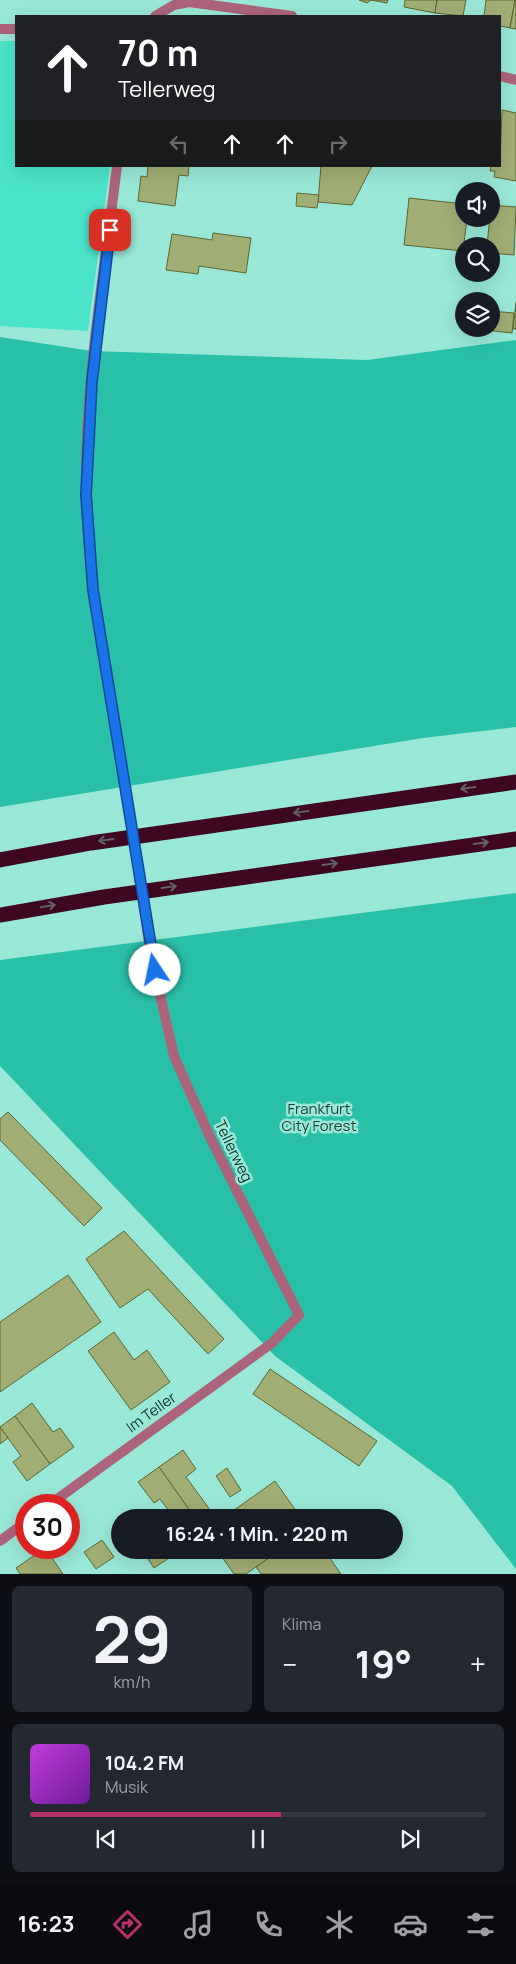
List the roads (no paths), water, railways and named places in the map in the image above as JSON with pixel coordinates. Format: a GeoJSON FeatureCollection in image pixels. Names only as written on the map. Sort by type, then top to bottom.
{"type":"FeatureCollection","features":[{"type":"Feature","properties":{"kind":"highway"},"geometry":{"type":"LineString","coordinates":[[0,860],[91,842],[516,782]]}},
{"type":"Feature","properties":{"kind":"highway"},"geometry":{"type":"LineString","coordinates":[[0,914],[104,897],[516,839]]}},
{"type":"Feature","properties":{"kind":"street"},"geometry":{"type":"LineString","coordinates":[[157,15],[174,6],[189,2],[285,15]]}},
{"type":"Feature","properties":{"kind":"street"},"geometry":{"type":"LineString","coordinates":[[0,28],[15,29]]}},
{"type":"Feature","properties":{"kind":"street"},"geometry":{"type":"LineString","coordinates":[[501,76],[516,80]]}},
{"type":"Feature","properties":{"kind":"street","name":"Tellerweg"},"geometry":{"type":"LineString","coordinates":[[117,167],[90,409],[86,495],[93,590],[151,955],[174,1056],[210,1137],[299,1315],[272,1343]]}},
{"type":"Feature","properties":{"kind":"street","name":"Im Teller"},"geometry":{"type":"LineString","coordinates":[[64,1494],[272,1343]]}},
{"type":"Feature","properties":{"kind":"street"},"geometry":{"type":"LineString","coordinates":[[0,1541],[15,1530]]}},
{"type":"Feature","properties":{"kind":"park label","name":"Frankfurt City Forest"},"geometry":{"type":"Point","coordinates":[319,1116]}}]}
